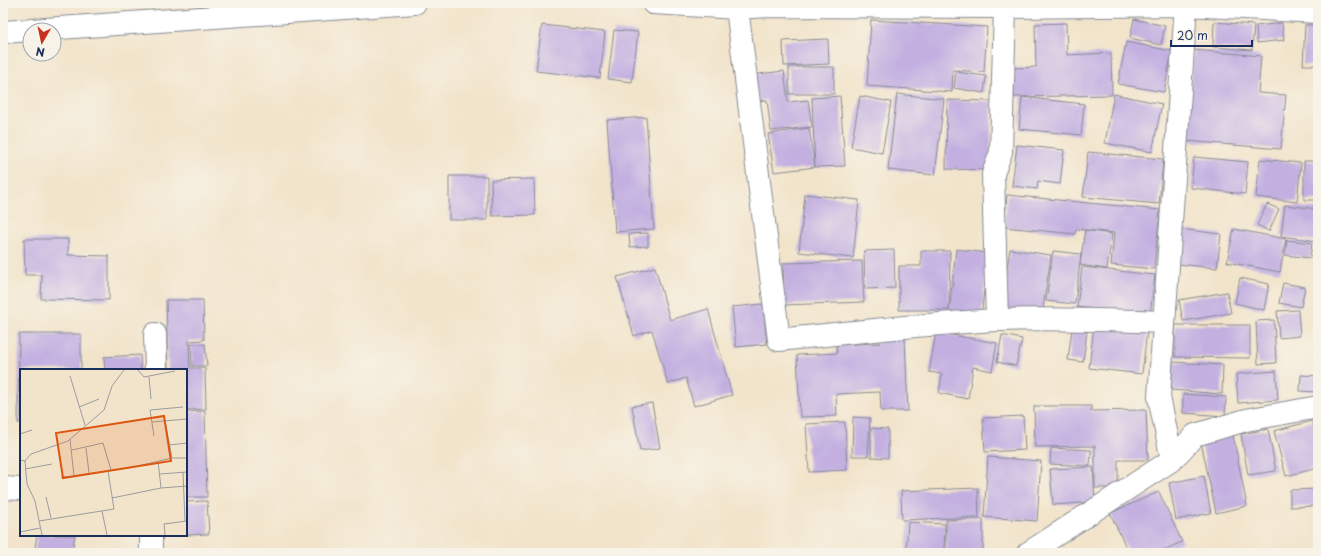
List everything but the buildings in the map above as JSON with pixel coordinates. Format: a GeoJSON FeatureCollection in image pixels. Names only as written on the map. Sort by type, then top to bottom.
{"type":"FeatureCollection","features":[{"type":"Feature","properties":{"kind":"street"},"geometry":{"type":"LineString","coordinates":[[3,32],[158,12],[415,3]]}},
{"type":"Feature","properties":{"kind":"street"},"geometry":{"type":"LineString","coordinates":[[653,3],[736,8],[770,4],[1005,7],[1186,5],[1318,12]]}},
{"type":"Feature","properties":{"kind":"street"},"geometry":{"type":"LineString","coordinates":[[1172,460],[1159,397],[1186,5]]}},
{"type":"Feature","properties":{"kind":"street"},"geometry":{"type":"LineString","coordinates":[[997,320],[993,174],[1001,152],[1005,7]]}},
{"type":"Feature","properties":{"kind":"street"},"geometry":{"type":"LineString","coordinates":[[736,8],[779,340],[889,328],[997,320],[1074,319],[1164,322]]}},
{"type":"Feature","properties":{"kind":"street"},"geometry":{"type":"LineString","coordinates":[[155,334],[156,369]]}},
{"type":"Feature","properties":{"kind":"street"},"geometry":{"type":"LineString","coordinates":[[1028,553],[1172,460],[1195,435],[1246,420],[1318,407]]}},
{"type":"Feature","properties":{"kind":"street"},"geometry":{"type":"LineString","coordinates":[[3,488],[20,489]]}},
{"type":"Feature","properties":{"kind":"street"},"geometry":{"type":"LineString","coordinates":[[151,536],[151,553]]}}]}
